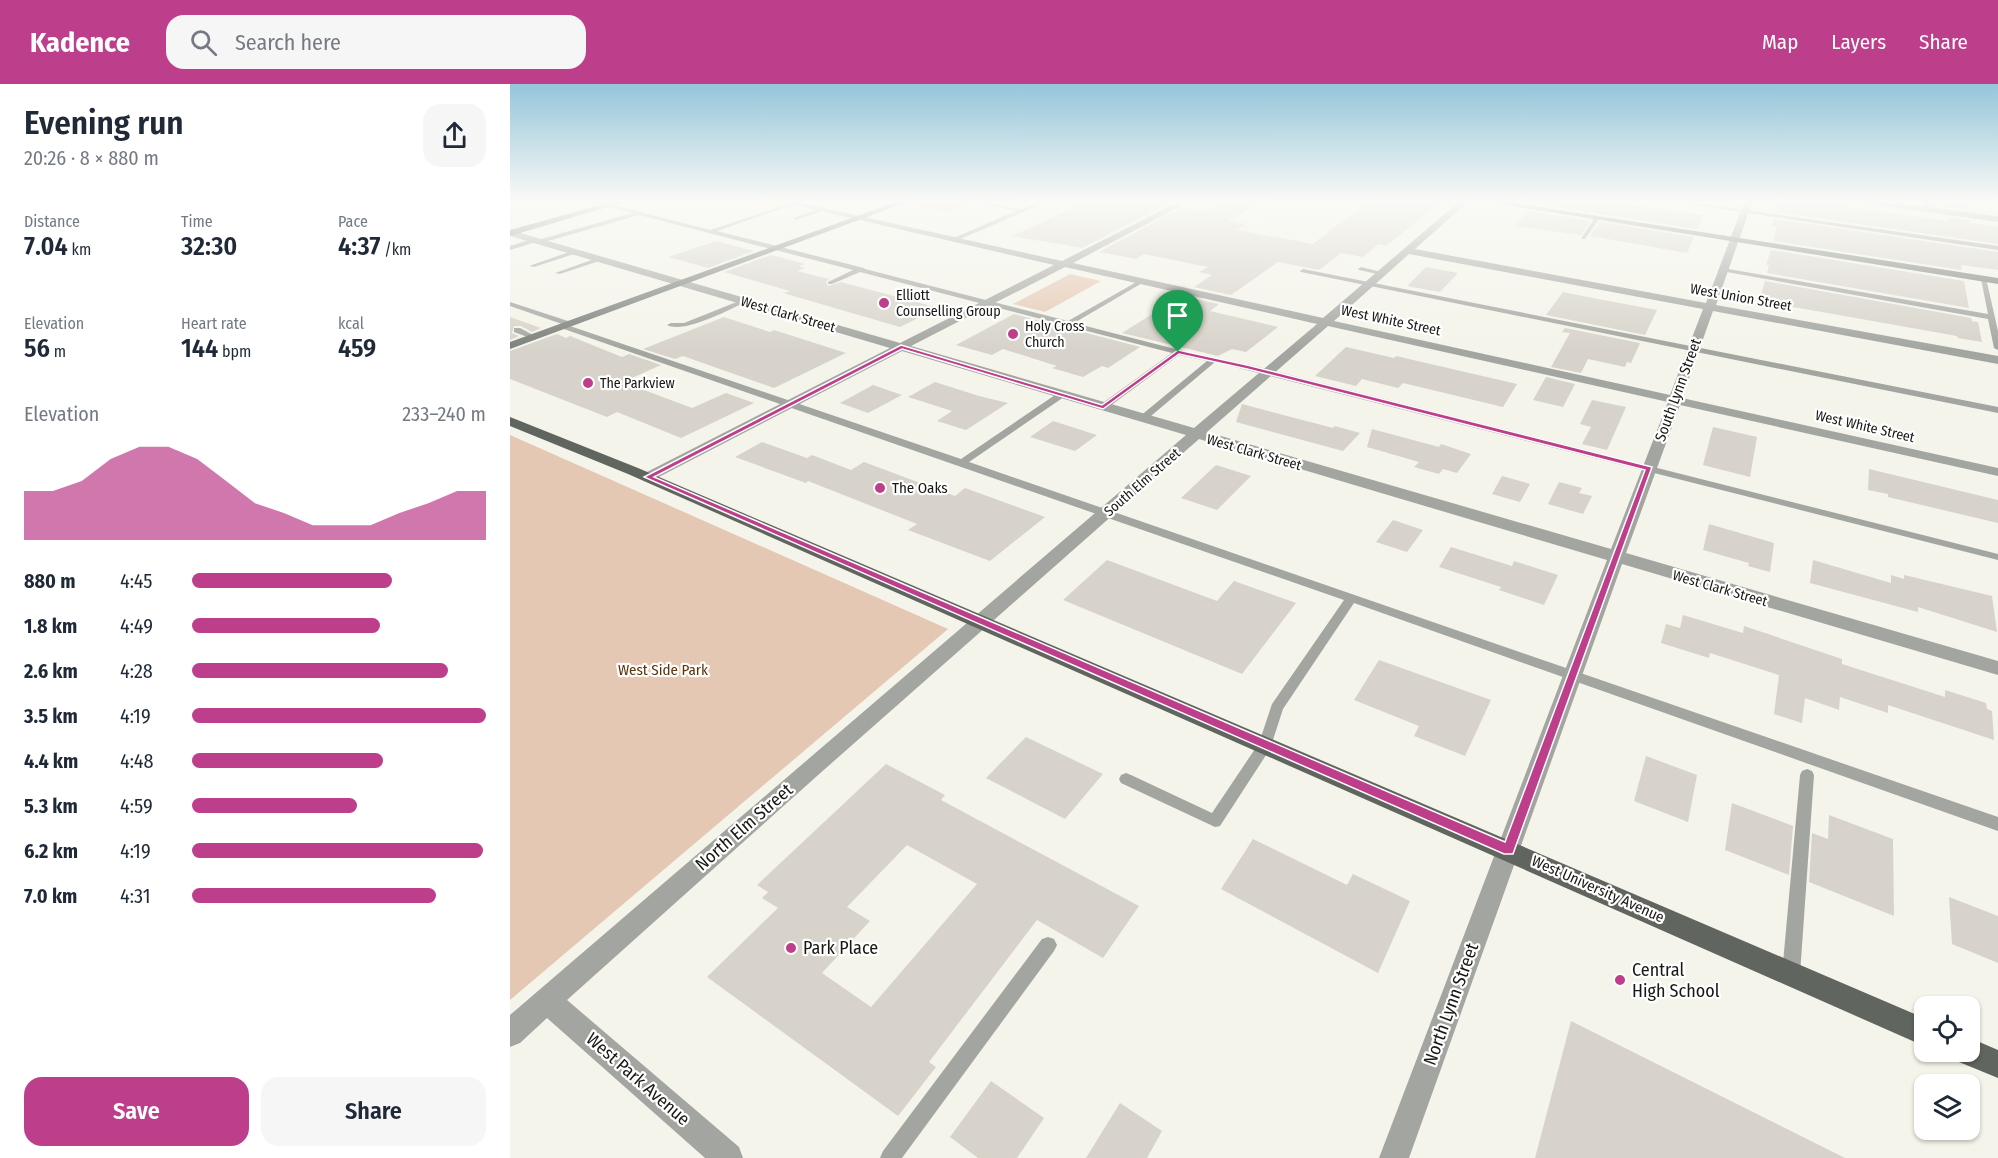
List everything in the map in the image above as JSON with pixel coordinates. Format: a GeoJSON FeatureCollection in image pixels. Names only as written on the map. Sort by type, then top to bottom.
{"type":"FeatureCollection","features":[{"type":"Feature","properties":{"kind":"main road"},"geometry":{"type":"LineString","coordinates":[[510,346],[772,250]]}},
{"type":"Feature","properties":{"kind":"main road"},"geometry":{"type":"LineString","coordinates":[[1803,250],[1998,281]]}},
{"type":"Feature","properties":{"kind":"main road","name":"West University Avenue"},"geometry":{"type":"LineString","coordinates":[[510,421],[648,477],[1914,1028]]}},
{"type":"Feature","properties":{"kind":"main road"},"geometry":{"type":"LineString","coordinates":[[1980,1057],[1998,1064]]}},
{"type":"Feature","properties":{"kind":"street","name":"West Clark Street"},"geometry":{"type":"LineString","coordinates":[[569,250],[1998,668]]}},
{"type":"Feature","properties":{"kind":"street","name":"West White Street"},"geometry":{"type":"LineString","coordinates":[[1004,250],[1998,472]]}},
{"type":"Feature","properties":{"kind":"street"},"geometry":{"type":"LineString","coordinates":[[648,477],[1092,250]]}},
{"type":"Feature","properties":{"kind":"street","name":"South Lynn Street"},"geometry":{"type":"LineString","coordinates":[[1508,850],[1730,250]]}},
{"type":"Feature","properties":{"kind":"street","name":"South Elm Street"},"geometry":{"type":"LineString","coordinates":[[980,622],[1408,251]]}},
{"type":"Feature","properties":{"kind":"street","name":"West Union Street"},"geometry":{"type":"LineString","coordinates":[[1408,251],[1998,360]]}},
{"type":"Feature","properties":{"kind":"street","name":"North Elm Street"},"geometry":{"type":"LineString","coordinates":[[510,1033],[980,622]]}},
{"type":"Feature","properties":{"kind":"street","name":"North Lynn Street"},"geometry":{"type":"LineString","coordinates":[[1394,1158],[1508,850]]}},
{"type":"Feature","properties":{"kind":"street","name":"West Park Avenue"},"geometry":{"type":"LineString","coordinates":[[547,1000],[727,1158]]}},
{"type":"Feature","properties":{"kind":"lane"},"geometry":{"type":"LineString","coordinates":[[786,250],[1071,322],[1178,352],[1267,372],[1998,557]]}},
{"type":"Feature","properties":{"kind":"lane"},"geometry":{"type":"LineString","coordinates":[[532,266],[575,252]]}},
{"type":"Feature","properties":{"kind":"lane"},"geometry":{"type":"LineString","coordinates":[[558,273],[600,260]]}},
{"type":"Feature","properties":{"kind":"lane"},"geometry":{"type":"LineString","coordinates":[[830,283],[862,269]]}},
{"type":"Feature","properties":{"kind":"lane"},"geometry":{"type":"LineString","coordinates":[[1361,269],[1382,273]]}},
{"type":"Feature","properties":{"kind":"lane"},"geometry":{"type":"LineString","coordinates":[[1724,270],[1990,316]]}},
{"type":"Feature","properties":{"kind":"lane"},"geometry":{"type":"LineString","coordinates":[[1303,271],[1998,410]]}},
{"type":"Feature","properties":{"kind":"lane"},"geometry":{"type":"LineString","coordinates":[[1984,279],[1998,348]]}},
{"type":"Feature","properties":{"kind":"lane"},"geometry":{"type":"LineString","coordinates":[[1071,322],[1142,281]]}},
{"type":"Feature","properties":{"kind":"lane"},"geometry":{"type":"LineString","coordinates":[[671,326],[684,325],[744,301]]}},
{"type":"Feature","properties":{"kind":"lane"},"geometry":{"type":"LineString","coordinates":[[510,304],[960,464],[1107,513],[1998,824]]}},
{"type":"Feature","properties":{"kind":"lane"},"geometry":{"type":"LineString","coordinates":[[517,330],[533,337]]}},
{"type":"Feature","properties":{"kind":"lane"},"geometry":{"type":"LineString","coordinates":[[1103,407],[1178,352]]}},
{"type":"Feature","properties":{"kind":"lane"},"geometry":{"type":"LineString","coordinates":[[1142,419],[1213,360]]}},
{"type":"Feature","properties":{"kind":"lane"},"geometry":{"type":"LineString","coordinates":[[960,464],[1061,395]]}},
{"type":"Feature","properties":{"kind":"lane"},"geometry":{"type":"LineString","coordinates":[[1126,779],[1215,821],[1265,745],[1277,708],[1351,598]]}},
{"type":"Feature","properties":{"kind":"lane"},"geometry":{"type":"LineString","coordinates":[[1791,974],[1807,776]]}},
{"type":"Feature","properties":{"kind":"lane"},"geometry":{"type":"LineString","coordinates":[[890,1158],[1048,945]]}},
{"type":"Feature","properties":{"kind":"green space"},"geometry":{"type":"Polygon","coordinates":[[[1070,274],[1101,281],[1045,312],[1013,304],[1070,274]]]}},
{"type":"Feature","properties":{"kind":"green space","name":"West Side Park"},"geometry":{"type":"Polygon","coordinates":[[[510,435],[948,629],[510,1000],[510,435]]]}},
{"type":"Feature","properties":{"kind":"building"},"geometry":{"type":"Polygon","coordinates":[[[689,250],[754,251],[708,268],[668,257],[689,250]]]}},
{"type":"Feature","properties":{"kind":"building"},"geometry":{"type":"Polygon","coordinates":[[[1103,250],[1371,250],[1363,257],[1341,253],[1319,270],[1278,262],[1231,295],[1194,287],[1212,275],[1199,272],[1208,267],[1144,254],[1136,259],[1099,252],[1103,250]]]}},
{"type":"Feature","properties":{"kind":"building"},"geometry":{"type":"Polygon","coordinates":[[[1671,250],[1688,250],[1687,253],[1671,250]]]}},
{"type":"Feature","properties":{"kind":"building"},"geometry":{"type":"Polygon","coordinates":[[[1772,250],[1964,281],[1969,308],[1767,273],[1769,265],[1766,265],[1772,250]]]}},
{"type":"Feature","properties":{"kind":"building"},"geometry":{"type":"Polygon","coordinates":[[[1832,250],[1998,252],[1998,270],[1961,265],[1962,270],[1832,250]]]}},
{"type":"Feature","properties":{"kind":"building"},"geometry":{"type":"Polygon","coordinates":[[[771,255],[805,264],[799,266],[805,268],[797,271],[829,279],[826,282],[828,286],[841,282],[939,308],[900,327],[783,293],[790,291],[724,272],[771,255]]]}},
{"type":"Feature","properties":{"kind":"building"},"geometry":{"type":"Polygon","coordinates":[[[1426,267],[1458,273],[1440,292],[1407,286],[1426,267]]]}},
{"type":"Feature","properties":{"kind":"building"},"geometry":{"type":"Polygon","coordinates":[[[1765,281],[1971,318],[1972,321],[1978,322],[1982,342],[1759,301],[1765,281]]]}},
{"type":"Feature","properties":{"kind":"building"},"geometry":{"type":"Polygon","coordinates":[[[1563,292],[1657,310],[1645,335],[1546,315],[1563,292]]]}},
{"type":"Feature","properties":{"kind":"building"},"geometry":{"type":"Polygon","coordinates":[[[1181,296],[1219,304],[1210,311],[1278,327],[1246,352],[1232,349],[1218,356],[1122,333],[1181,296]]]}},
{"type":"Feature","properties":{"kind":"building"},"geometry":{"type":"Polygon","coordinates":[[[1014,314],[1140,347],[1108,368],[1102,366],[1083,377],[1003,349],[992,355],[956,345],[1014,314]]]}},
{"type":"Feature","properties":{"kind":"building"},"geometry":{"type":"Polygon","coordinates":[[[510,317],[541,328],[532,332],[521,326],[514,326],[512,333],[519,336],[510,340],[510,317]]]}},
{"type":"Feature","properties":{"kind":"building"},"geometry":{"type":"Polygon","coordinates":[[[724,317],[846,353],[774,388],[683,356],[675,359],[643,349],[724,317]]]}},
{"type":"Feature","properties":{"kind":"building"},"geometry":{"type":"Polygon","coordinates":[[[1565,328],[1640,343],[1631,363],[1627,362],[1625,367],[1588,359],[1581,373],[1551,367],[1570,333],[1562,332],[1565,328]]]}},
{"type":"Feature","properties":{"kind":"building"},"geometry":{"type":"Polygon","coordinates":[[[557,334],[566,338],[570,336],[622,357],[629,354],[661,365],[623,382],[692,408],[726,393],[754,403],[681,438],[617,412],[607,417],[510,379],[510,351],[557,334]]]}},
{"type":"Feature","properties":{"kind":"building"},"geometry":{"type":"Polygon","coordinates":[[[1346,347],[1517,384],[1503,407],[1403,383],[1398,388],[1362,379],[1356,386],[1315,376],[1346,347]]]}},
{"type":"Feature","properties":{"kind":"building"},"geometry":{"type":"Polygon","coordinates":[[[1546,377],[1575,384],[1563,407],[1533,400],[1546,377]]]}},
{"type":"Feature","properties":{"kind":"building"},"geometry":{"type":"Polygon","coordinates":[[[935,382],[1008,403],[966,430],[937,421],[952,411],[908,397],[935,382]]]}},
{"type":"Feature","properties":{"kind":"building"},"geometry":{"type":"Polygon","coordinates":[[[873,385],[902,395],[868,413],[840,403],[873,385]]]}},
{"type":"Feature","properties":{"kind":"building"},"geometry":{"type":"Polygon","coordinates":[[[1592,400],[1626,407],[1607,450],[1582,444],[1591,427],[1580,424],[1592,400]]]}},
{"type":"Feature","properties":{"kind":"building"},"geometry":{"type":"Polygon","coordinates":[[[1242,404],[1360,433],[1343,451],[1236,422],[1242,404]]]}},
{"type":"Feature","properties":{"kind":"building"},"geometry":{"type":"Polygon","coordinates":[[[1053,421],[1097,435],[1075,451],[1030,437],[1053,421]]]}},
{"type":"Feature","properties":{"kind":"building"},"geometry":{"type":"Polygon","coordinates":[[[1713,427],[1757,437],[1750,477],[1703,465],[1713,427]]]}},
{"type":"Feature","properties":{"kind":"building"},"geometry":{"type":"Polygon","coordinates":[[[1372,429],[1439,447],[1441,444],[1471,454],[1457,473],[1443,469],[1439,474],[1414,467],[1419,462],[1367,447],[1372,429]]]}},
{"type":"Feature","properties":{"kind":"building"},"geometry":{"type":"Polygon","coordinates":[[[762,442],[807,458],[812,455],[851,470],[864,462],[955,496],[965,488],[1045,517],[990,561],[908,530],[917,524],[808,481],[806,483],[735,457],[762,442]]]}},
{"type":"Feature","properties":{"kind":"building"},"geometry":{"type":"Polygon","coordinates":[[[1216,465],[1251,476],[1217,510],[1181,498],[1216,465]]]}},
{"type":"Feature","properties":{"kind":"building"},"geometry":{"type":"Polygon","coordinates":[[[1869,469],[1998,500],[1998,523],[1888,497],[1888,494],[1868,490],[1869,469]]]}},
{"type":"Feature","properties":{"kind":"building"},"geometry":{"type":"Polygon","coordinates":[[[1502,476],[1530,484],[1520,502],[1492,494],[1502,476]]]}},
{"type":"Feature","properties":{"kind":"building"},"geometry":{"type":"Polygon","coordinates":[[[1559,482],[1582,488],[1579,493],[1592,496],[1583,514],[1548,504],[1559,482]]]}},
{"type":"Feature","properties":{"kind":"building"},"geometry":{"type":"Polygon","coordinates":[[[1393,520],[1423,530],[1407,552],[1376,542],[1393,520]]]}},
{"type":"Feature","properties":{"kind":"building"},"geometry":{"type":"Polygon","coordinates":[[[1709,524],[1774,543],[1770,572],[1748,566],[1749,563],[1703,550],[1709,524]]]}},
{"type":"Feature","properties":{"kind":"building"},"geometry":{"type":"Polygon","coordinates":[[[1451,547],[1512,566],[1514,561],[1558,575],[1544,605],[1499,590],[1501,587],[1439,567],[1451,547]]]}},
{"type":"Feature","properties":{"kind":"building"},"geometry":{"type":"Polygon","coordinates":[[[1107,560],[1217,601],[1234,581],[1296,603],[1242,674],[1063,600],[1107,560]]]}},
{"type":"Feature","properties":{"kind":"building"},"geometry":{"type":"Polygon","coordinates":[[[1813,560],[1891,583],[1891,575],[1904,579],[1904,575],[1992,596],[1997,632],[1918,607],[1918,612],[1810,583],[1813,560]]]}},
{"type":"Feature","properties":{"kind":"building"},"geometry":{"type":"Polygon","coordinates":[[[1683,615],[1743,633],[1744,626],[1842,659],[1842,664],[1945,697],[1945,690],[1986,703],[1987,709],[1992,711],[1994,740],[1888,705],[1888,713],[1840,697],[1839,710],[1805,698],[1802,723],[1774,714],[1779,675],[1710,653],[1709,658],[1661,643],[1666,624],[1680,628],[1683,615]]]}},
{"type":"Feature","properties":{"kind":"building"},"geometry":{"type":"Polygon","coordinates":[[[1379,660],[1491,700],[1465,756],[1414,736],[1419,726],[1354,700],[1379,660]]]}},
{"type":"Feature","properties":{"kind":"building"},"geometry":{"type":"Polygon","coordinates":[[[1026,737],[1103,774],[1065,819],[986,778],[1026,737]]]}},
{"type":"Feature","properties":{"kind":"building"},"geometry":{"type":"Polygon","coordinates":[[[1646,756],[1697,775],[1688,822],[1634,801],[1646,756]]]}},
{"type":"Feature","properties":{"kind":"building","name":"Park Place"},"geometry":{"type":"Polygon","coordinates":[[[886,764],[945,795],[941,800],[1139,906],[1103,958],[1037,920],[929,1062],[936,1067],[898,1116],[707,977],[778,908],[762,898],[768,892],[757,885],[886,764]],[[907,845],[847,907],[870,921],[822,973],[871,1007],[977,884],[907,845]]]}},
{"type":"Feature","properties":{"kind":"building"},"geometry":{"type":"Polygon","coordinates":[[[1732,803],[1793,826],[1789,875],[1725,850],[1732,803]]]}},
{"type":"Feature","properties":{"kind":"building"},"geometry":{"type":"Polygon","coordinates":[[[1829,815],[1893,839],[1894,916],[1809,882],[1812,833],[1828,839],[1829,815]]]}},
{"type":"Feature","properties":{"kind":"building"},"geometry":{"type":"Polygon","coordinates":[[[1253,839],[1347,885],[1353,874],[1410,901],[1378,973],[1221,889],[1253,839]]]}},
{"type":"Feature","properties":{"kind":"building"},"geometry":{"type":"Polygon","coordinates":[[[1949,897],[1998,916],[1998,963],[1952,944],[1949,897]]]}},
{"type":"Feature","properties":{"kind":"building"},"geometry":{"type":"Polygon","coordinates":[[[1571,1021],[1845,1158],[1535,1158],[1571,1021]]]}},
{"type":"Feature","properties":{"kind":"building"},"geometry":{"type":"Polygon","coordinates":[[[991,1081],[1044,1118],[1017,1158],[978,1158],[950,1137],[991,1081]]]}},
{"type":"Feature","properties":{"kind":"building"},"geometry":{"type":"Polygon","coordinates":[[[1120,1103],[1162,1131],[1147,1158],[1086,1158],[1120,1103]]]}},
{"type":"Feature","properties":{"kind":"place","name":"Elliott Counselling Group"},"geometry":{"type":"Point","coordinates":[884,303]}},
{"type":"Feature","properties":{"kind":"place","name":"Holy Cross Church"},"geometry":{"type":"Point","coordinates":[1013,334]}},
{"type":"Feature","properties":{"kind":"place","name":"The Parkview"},"geometry":{"type":"Point","coordinates":[588,383]}},
{"type":"Feature","properties":{"kind":"place","name":"The Oaks"},"geometry":{"type":"Point","coordinates":[880,488]}},
{"type":"Feature","properties":{"kind":"place","name":"Park Place"},"geometry":{"type":"Point","coordinates":[791,948]}},
{"type":"Feature","properties":{"kind":"place","name":"Central High School"},"geometry":{"type":"Point","coordinates":[1620,980]}},
{"type":"Feature","properties":{"kind":"route"},"geometry":{"type":"LineString","coordinates":[[901,347],[1103,407],[1178,352],[1247,367],[1650,469],[1508,850],[648,477],[901,347]]}}]}
